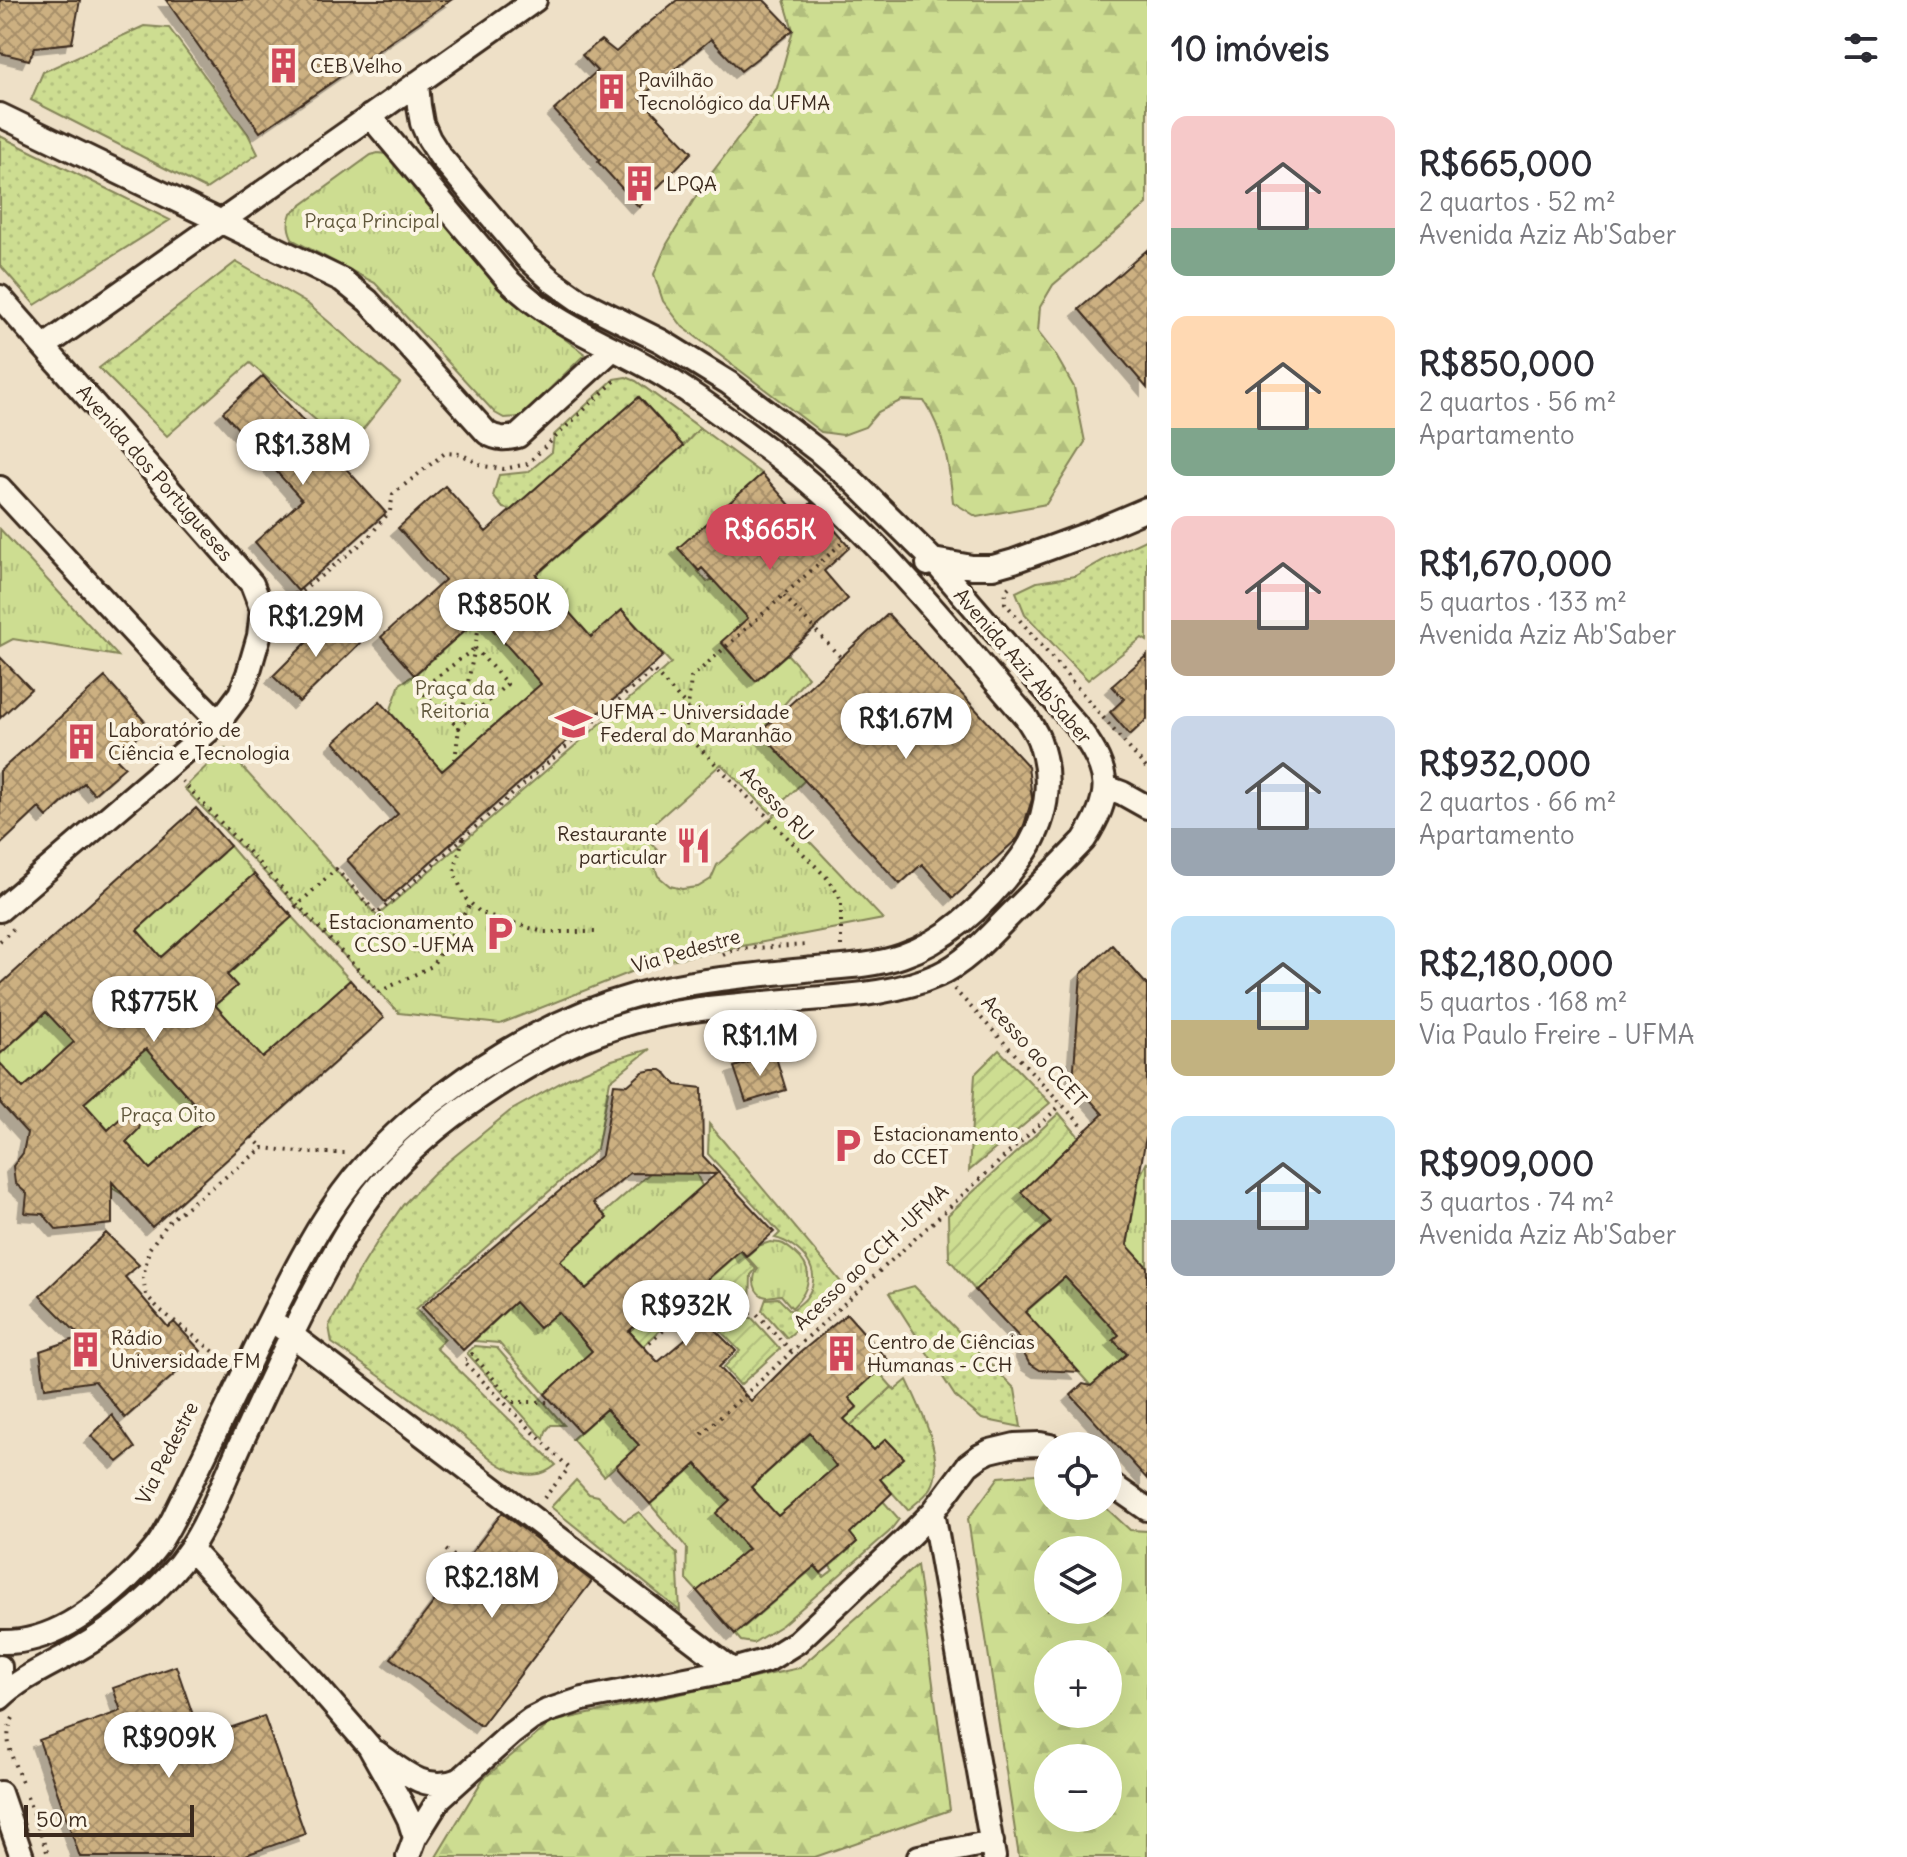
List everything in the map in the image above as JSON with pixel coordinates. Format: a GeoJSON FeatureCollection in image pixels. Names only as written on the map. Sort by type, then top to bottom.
{"type":"FeatureCollection","features":[{"type":"Feature","properties":{"kind":"street"},"geometry":{"type":"LineString","coordinates":[[45,346],[535,0]]}},
{"type":"Feature","properties":{"kind":"street","name":"Avenida Aziz Ab'Saber"},"geometry":{"type":"LineString","coordinates":[[417,83],[422,123],[440,156],[526,257],[579,300],[697,361],[817,450],[853,481],[933,560],[1080,730],[1096,751],[1106,787]]}},
{"type":"Feature","properties":{"kind":"street"},"geometry":{"type":"LineString","coordinates":[[0,115],[342,280],[356,290],[494,437],[518,436],[613,349]]}},
{"type":"Feature","properties":{"kind":"street","name":"Avenida Aziz Ab'Saber"},"geometry":{"type":"LineString","coordinates":[[0,1642],[39,1637],[84,1615],[108,1597],[155,1549],[173,1519],[271,1319],[331,1208],[381,1148],[444,1093],[551,1027],[634,996],[712,979],[872,964],[902,956],[956,927],[974,911],[1013,869],[1030,846],[1043,818],[1047,789],[1045,765],[1039,739],[1026,717],[856,525],[814,485],[688,392],[652,369],[560,322],[533,303],[507,279],[370,116]]}},
{"type":"Feature","properties":{"kind":"street","name":"Avenida dos Portugueses"},"geometry":{"type":"LineString","coordinates":[[0,297],[252,584],[262,610],[259,636],[248,674],[240,694],[219,722],[0,910]]}},
{"type":"Feature","properties":{"kind":"street"},"geometry":{"type":"LineString","coordinates":[[560,322],[579,300]]}},
{"type":"Feature","properties":{"kind":"street"},"geometry":{"type":"LineString","coordinates":[[0,488],[219,722]]}},
{"type":"Feature","properties":{"kind":"street"},"geometry":{"type":"LineString","coordinates":[[907,581],[933,560],[972,567],[993,567],[1088,534],[1147,509]]}},
{"type":"Feature","properties":{"kind":"street"},"geometry":{"type":"LineString","coordinates":[[7,1707],[23,1679],[109,1630],[166,1578],[190,1549],[291,1334],[333,1255],[382,1182],[434,1132],[524,1069],[573,1042],[633,1022],[690,1011],[880,992],[914,985],[943,973],[989,936],[1084,840],[1098,815],[1106,787],[1147,807]]}},
{"type":"Feature","properties":{"kind":"street"},"geometry":{"type":"LineString","coordinates":[[271,1319],[732,1670]]}},
{"type":"Feature","properties":{"kind":"street"},"geometry":{"type":"LineString","coordinates":[[411,1848],[440,1798],[531,1719],[583,1699],[768,1660],[797,1642],[905,1540],[933,1512],[968,1465],[990,1451],[1034,1444]]}},
{"type":"Feature","properties":{"kind":"street"},"geometry":{"type":"LineString","coordinates":[[1122,1492],[1147,1509]]}},
{"type":"Feature","properties":{"kind":"street"},"geometry":{"type":"LineString","coordinates":[[919,1857],[993,1850],[933,1512]]}},
{"type":"Feature","properties":{"kind":"street"},"geometry":{"type":"LineString","coordinates":[[190,1549],[369,1746],[409,1819],[411,1848]]}},
{"type":"Feature","properties":{"kind":"street"},"geometry":{"type":"LineString","coordinates":[[0,1667],[0,1689]]}},
{"type":"Feature","properties":{"kind":"street"},"geometry":{"type":"LineString","coordinates":[[369,1746],[412,1778],[441,1784],[459,1780]]}},
{"type":"Feature","properties":{"kind":"street"},"geometry":{"type":"LineString","coordinates":[[0,1793],[22,1857]]}},
{"type":"Feature","properties":{"kind":"path"},"geometry":{"type":"LineString","coordinates":[[279,613],[282,598],[301,592],[367,539],[390,511],[393,494],[445,453],[461,454],[483,466],[504,469],[527,464],[622,375]]}},
{"type":"Feature","properties":{"kind":"path","name":"Acesso RU"},"geometry":{"type":"LineString","coordinates":[[841,952],[841,900],[830,881],[695,743],[686,727],[691,678],[849,537],[856,525]]}},
{"type":"Feature","properties":{"kind":"path"},"geometry":{"type":"LineString","coordinates":[[1015,582],[1006,590],[1005,603],[1147,769]]}},
{"type":"Feature","properties":{"kind":"path"},"geometry":{"type":"LineString","coordinates":[[784,596],[841,658]]}},
{"type":"Feature","properties":{"kind":"path"},"geometry":{"type":"LineString","coordinates":[[455,760],[481,616]]}},
{"type":"Feature","properties":{"kind":"path"},"geometry":{"type":"LineString","coordinates":[[459,728],[420,690],[475,648]]}},
{"type":"Feature","properties":{"kind":"path"},"geometry":{"type":"LineString","coordinates":[[459,728],[507,684],[475,648]]}},
{"type":"Feature","properties":{"kind":"path"},"geometry":{"type":"LineString","coordinates":[[289,913],[336,869],[377,914],[653,670],[688,708]]}},
{"type":"Feature","properties":{"kind":"path"},"geometry":{"type":"LineString","coordinates":[[184,783],[379,992],[432,966],[471,903]]}},
{"type":"Feature","properties":{"kind":"path"},"geometry":{"type":"LineString","coordinates":[[464,836],[454,872],[465,898],[481,913],[543,932],[596,932]]}},
{"type":"Feature","properties":{"kind":"path","name":"Via Pedestre"},"geometry":{"type":"LineString","coordinates":[[722,955],[736,949],[817,947]]}},
{"type":"Feature","properties":{"kind":"path","name":"Acesso ao CCET"},"geometry":{"type":"LineString","coordinates":[[941,993],[954,989],[1086,1130]]}},
{"type":"Feature","properties":{"kind":"path","name":"Acesso ao CCH -UFMA"},"geometry":{"type":"LineString","coordinates":[[702,1434],[1062,1104]]}},
{"type":"Feature","properties":{"kind":"path"},"geometry":{"type":"LineString","coordinates":[[252,1137],[263,1148],[347,1153]]}},
{"type":"Feature","properties":{"kind":"path"},"geometry":{"type":"LineString","coordinates":[[230,1364],[160,1310],[146,1295],[143,1278],[149,1249],[171,1219],[263,1148]]}},
{"type":"Feature","properties":{"kind":"path"},"geometry":{"type":"LineString","coordinates":[[644,1348],[685,1311],[756,1313],[792,1352]]}},
{"type":"Feature","properties":{"kind":"path"},"geometry":{"type":"LineString","coordinates":[[529,1515],[569,1468],[463,1361],[472,1354],[514,1402],[553,1402]]}},
{"type":"Feature","properties":{"kind":"path"},"geometry":{"type":"LineString","coordinates":[[446,1550],[463,1563]]}},
{"type":"Feature","properties":{"kind":"path"},"geometry":{"type":"LineString","coordinates":[[7,1707],[8,1742],[49,1857]]}},
{"type":"Feature","properties":{"kind":"green space"},"geometry":{"type":"Polygon","coordinates":[[[784,0],[1147,0],[1147,204],[1053,285],[1040,307],[1038,332],[1074,387],[1085,442],[1046,504],[977,517],[953,502],[941,438],[924,401],[902,400],[878,412],[865,427],[843,435],[821,432],[683,327],[663,301],[654,274],[667,244],[704,183],[777,88],[793,30],[784,0]]]}},
{"type":"Feature","properties":{"kind":"green space"},"geometry":{"type":"Polygon","coordinates":[[[144,26],[169,28],[248,134],[258,154],[206,189],[31,100],[43,72],[144,26]]]}},
{"type":"Feature","properties":{"kind":"green space"},"geometry":{"type":"Polygon","coordinates":[[[0,136],[170,220],[35,305],[0,265],[0,136]]]}},
{"type":"Feature","properties":{"kind":"green space","name":"Praça Principal"},"geometry":{"type":"Polygon","coordinates":[[[378,153],[386,154],[514,301],[585,354],[521,417],[504,418],[495,413],[375,283],[293,240],[289,226],[291,213],[378,153]]]}},
{"type":"Feature","properties":{"kind":"green space"},"geometry":{"type":"Polygon","coordinates":[[[236,262],[308,304],[400,383],[348,448],[250,363],[167,436],[99,368],[236,262]]]}},
{"type":"Feature","properties":{"kind":"green space"},"geometry":{"type":"Polygon","coordinates":[[[626,377],[700,428],[683,446],[639,397],[511,510],[503,508],[493,496],[499,475],[528,472],[552,452],[554,435],[614,379],[626,377]]]}},
{"type":"Feature","properties":{"kind":"green space"},"geometry":{"type":"Polygon","coordinates":[[[700,428],[762,474],[679,548],[707,582],[713,579],[748,618],[721,642],[755,681],[787,654],[808,677],[761,731],[805,780],[771,813],[721,764],[642,834],[657,849],[653,862],[658,876],[670,886],[682,889],[698,887],[711,879],[717,865],[780,810],[883,919],[654,963],[500,1024],[399,1013],[184,788],[225,748],[377,916],[671,663],[622,610],[591,637],[536,575],[700,428]]]}},
{"type":"Feature","properties":{"kind":"green space"},"geometry":{"type":"Polygon","coordinates":[[[0,529],[118,656],[13,639],[0,646],[0,529]]]}},
{"type":"Feature","properties":{"kind":"green space"},"geometry":{"type":"Polygon","coordinates":[[[1147,539],[1147,641],[1142,638],[1088,680],[1025,614],[1016,592],[1037,582],[1075,576],[1147,539]]]}},
{"type":"Feature","properties":{"kind":"green space","name":"Praça da Reitoria"},"geometry":{"type":"Polygon","coordinates":[[[481,616],[541,684],[442,771],[390,712],[400,684],[481,616]]]}},
{"type":"Feature","properties":{"kind":"green space"},"geometry":{"type":"Polygon","coordinates":[[[230,846],[254,874],[161,957],[137,930],[230,846]]]}},
{"type":"Feature","properties":{"kind":"green space"},"geometry":{"type":"Polygon","coordinates":[[[292,917],[350,980],[263,1058],[215,1005],[237,986],[227,975],[292,917]]]}},
{"type":"Feature","properties":{"kind":"green space"},"geometry":{"type":"Polygon","coordinates":[[[140,983],[23,1088],[0,1069],[0,1054],[46,1012],[55,1021],[140,983]]]}},
{"type":"Feature","properties":{"kind":"green space","name":"Praça Oito"},"geometry":{"type":"Polygon","coordinates":[[[163,1034],[175,1047],[157,1062],[210,1115],[122,1194],[112,1188],[112,1182],[119,1182],[133,1158],[135,1152],[125,1143],[139,1129],[141,1121],[134,1113],[125,1114],[108,1130],[84,1103],[163,1034]]]}},
{"type":"Feature","properties":{"kind":"green space"},"geometry":{"type":"Polygon","coordinates":[[[650,1049],[610,1081],[597,1149],[416,1309],[445,1339],[436,1348],[556,1465],[540,1474],[529,1475],[510,1470],[496,1463],[460,1433],[332,1343],[329,1326],[379,1239],[403,1205],[434,1173],[510,1111],[569,1078],[612,1060],[650,1049]]]}},
{"type":"Feature","properties":{"kind":"green space"},"geometry":{"type":"Polygon","coordinates":[[[999,1050],[1050,1103],[969,1171],[975,1074],[999,1050]]]}},
{"type":"Feature","properties":{"kind":"green space"},"geometry":{"type":"Polygon","coordinates":[[[1059,1113],[1079,1137],[1021,1192],[1051,1222],[975,1290],[949,1259],[948,1215],[1059,1113]]]}},
{"type":"Feature","properties":{"kind":"green space"},"geometry":{"type":"Polygon","coordinates":[[[709,1124],[845,1287],[787,1338],[762,1310],[766,1299],[778,1298],[791,1311],[799,1305],[811,1288],[812,1269],[793,1246],[775,1238],[780,1233],[708,1154],[709,1124]]]}},
{"type":"Feature","properties":{"kind":"green space"},"geometry":{"type":"Polygon","coordinates":[[[1147,1162],[1147,1267],[1127,1246],[1139,1178],[1147,1162]]]}},
{"type":"Feature","properties":{"kind":"green space"},"geometry":{"type":"Polygon","coordinates":[[[694,1169],[702,1186],[574,1299],[578,1280],[568,1270],[557,1279],[549,1271],[606,1219],[603,1214],[650,1173],[694,1169]]]}},
{"type":"Feature","properties":{"kind":"green space"},"geometry":{"type":"Polygon","coordinates":[[[731,1241],[756,1269],[751,1275],[750,1308],[687,1306],[643,1346],[629,1331],[677,1288],[687,1298],[731,1241]]]}},
{"type":"Feature","properties":{"kind":"green space"},"geometry":{"type":"Polygon","coordinates":[[[770,1242],[785,1245],[806,1266],[806,1287],[792,1308],[781,1295],[762,1296],[755,1286],[754,1277],[758,1269],[746,1256],[758,1246],[770,1242]]]}},
{"type":"Feature","properties":{"kind":"green space"},"geometry":{"type":"Polygon","coordinates":[[[1065,1277],[1100,1314],[1130,1325],[1114,1340],[1127,1354],[1091,1386],[1025,1312],[1065,1277]]]}},
{"type":"Feature","properties":{"kind":"green space"},"geometry":{"type":"Polygon","coordinates":[[[914,1286],[1015,1389],[1021,1427],[982,1419],[955,1396],[889,1293],[914,1286]]]}},
{"type":"Feature","properties":{"kind":"green space"},"geometry":{"type":"Polygon","coordinates":[[[515,1302],[558,1312],[592,1351],[545,1394],[499,1343],[474,1341],[515,1302]]]}},
{"type":"Feature","properties":{"kind":"green space"},"geometry":{"type":"Polygon","coordinates":[[[706,1316],[752,1318],[780,1349],[740,1385],[724,1367],[740,1351],[706,1316]]]}},
{"type":"Feature","properties":{"kind":"green space"},"geometry":{"type":"Polygon","coordinates":[[[475,1346],[497,1348],[564,1425],[551,1425],[544,1439],[467,1353],[475,1346]]]}},
{"type":"Feature","properties":{"kind":"green space"},"geometry":{"type":"Polygon","coordinates":[[[878,1371],[892,1387],[825,1449],[836,1466],[778,1516],[751,1487],[812,1432],[838,1424],[857,1408],[849,1398],[878,1371]]]}},
{"type":"Feature","properties":{"kind":"green space"},"geometry":{"type":"Polygon","coordinates":[[[907,1380],[930,1434],[936,1464],[931,1488],[908,1510],[880,1479],[904,1458],[886,1439],[874,1450],[859,1435],[824,1450],[892,1387],[895,1390],[907,1380]]]}},
{"type":"Feature","properties":{"kind":"green space"},"geometry":{"type":"Polygon","coordinates":[[[606,1409],[639,1445],[604,1476],[572,1439],[606,1409]]]}},
{"type":"Feature","properties":{"kind":"green space"},"geometry":{"type":"Polygon","coordinates":[[[696,1464],[730,1500],[717,1513],[748,1549],[697,1591],[686,1579],[687,1548],[650,1504],[696,1464]]]}},
{"type":"Feature","properties":{"kind":"green space"},"geometry":{"type":"Polygon","coordinates":[[[1034,1474],[1034,1520],[1119,1520],[1130,1530],[1147,1531],[1147,1857],[1019,1857],[968,1519],[999,1477],[1034,1474]]]}},
{"type":"Feature","properties":{"kind":"green space"},"geometry":{"type":"Polygon","coordinates":[[[576,1480],[624,1521],[639,1512],[677,1554],[680,1611],[551,1507],[576,1480]]]}},
{"type":"Feature","properties":{"kind":"green space"},"geometry":{"type":"Polygon","coordinates":[[[883,1501],[899,1519],[889,1532],[782,1625],[753,1643],[741,1641],[735,1634],[815,1566],[824,1577],[833,1570],[822,1557],[837,1560],[857,1542],[850,1533],[883,1501]]]}},
{"type":"Feature","properties":{"kind":"green space"},"geometry":{"type":"Polygon","coordinates":[[[917,1565],[950,1810],[815,1857],[436,1857],[483,1779],[552,1722],[799,1668],[917,1565]]]}},
{"type":"Feature","properties":{"kind":"building"},"geometry":{"type":"Polygon","coordinates":[[[0,0],[80,0],[72,43],[35,47],[29,60],[0,53],[0,0]]]}},
{"type":"Feature","properties":{"kind":"building","name":"CEB Velho"},"geometry":{"type":"Polygon","coordinates":[[[166,0],[451,0],[260,132],[166,0]]]}},
{"type":"Feature","properties":{"kind":"building","name":"Pavilhão Tecnológico da UFMA"},"geometry":{"type":"Polygon","coordinates":[[[677,0],[764,0],[793,30],[741,71],[711,39],[640,98],[692,152],[639,207],[554,110],[597,71],[582,55],[601,40],[616,52],[677,0]]]}},
{"type":"Feature","properties":{"kind":"building"},"geometry":{"type":"Polygon","coordinates":[[[1147,250],[1147,388],[1079,309],[1147,250]]]}},
{"type":"Feature","properties":{"kind":"building"},"geometry":{"type":"Polygon","coordinates":[[[263,376],[386,513],[298,591],[255,542],[302,500],[223,412],[263,376]]]}},
{"type":"Feature","properties":{"kind":"building"},"geometry":{"type":"Polygon","coordinates":[[[639,397],[683,446],[536,575],[591,637],[622,610],[663,656],[385,902],[347,860],[398,814],[334,742],[380,701],[442,771],[541,684],[481,616],[414,675],[381,637],[445,580],[398,528],[445,486],[486,532],[639,397]]]}},
{"type":"Feature","properties":{"kind":"building"},"geometry":{"type":"Polygon","coordinates":[[[762,474],[799,515],[811,503],[850,547],[824,571],[848,599],[756,681],[721,642],[748,618],[702,568],[699,571],[678,548],[762,474]]]}},
{"type":"Feature","properties":{"kind":"building"},"geometry":{"type":"Polygon","coordinates":[[[888,614],[1028,766],[1032,799],[1018,838],[953,898],[922,864],[900,884],[760,732],[888,614]]]}},
{"type":"Feature","properties":{"kind":"building"},"geometry":{"type":"Polygon","coordinates":[[[333,616],[360,643],[299,702],[273,676],[333,616]]]}},
{"type":"Feature","properties":{"kind":"building"},"geometry":{"type":"Polygon","coordinates":[[[1147,655],[1147,719],[1130,735],[1110,712],[1124,699],[1112,686],[1147,655]]]}},
{"type":"Feature","properties":{"kind":"building"},"geometry":{"type":"Polygon","coordinates":[[[0,657],[31,689],[0,718],[0,657]]]}},
{"type":"Feature","properties":{"kind":"building","name":"Laboratório de Ciência e Tecnologia"},"geometry":{"type":"Polygon","coordinates":[[[105,677],[149,726],[115,757],[125,767],[94,794],[84,783],[47,817],[39,808],[0,845],[0,771],[105,677]]]}},
{"type":"Feature","properties":{"kind":"building"},"geometry":{"type":"Polygon","coordinates":[[[196,808],[230,846],[137,930],[161,957],[254,874],[292,917],[227,975],[237,986],[215,1005],[263,1058],[350,980],[384,1018],[152,1227],[112,1182],[112,1224],[57,1230],[43,1214],[25,1213],[27,1194],[15,1183],[13,1166],[23,1153],[27,1133],[0,1103],[0,1063],[23,1088],[74,1042],[46,1012],[0,1054],[0,985],[196,808]],[[146,1049],[84,1103],[108,1130],[125,1114],[134,1113],[141,1121],[139,1129],[126,1142],[150,1169],[207,1118],[146,1049]]]}},
{"type":"Feature","properties":{"kind":"building"},"geometry":{"type":"Polygon","coordinates":[[[1112,945],[1147,985],[1147,1131],[1127,1245],[1147,1267],[1147,1479],[1122,1451],[1122,1432],[1104,1432],[1071,1395],[1083,1384],[1091,1386],[1127,1354],[1113,1340],[1119,1335],[1065,1277],[1025,1312],[1079,1372],[1040,1370],[1029,1363],[1023,1352],[1022,1340],[975,1290],[1051,1222],[1021,1192],[1103,1114],[1073,1081],[1081,974],[1112,945]]]}},
{"type":"Feature","properties":{"kind":"building"},"geometry":{"type":"Polygon","coordinates":[[[775,1054],[786,1090],[746,1102],[734,1067],[775,1054]]]}},
{"type":"Feature","properties":{"kind":"building","name":"Centro de Ciências Humanas - CCH"},"geometry":{"type":"Polygon","coordinates":[[[661,1070],[676,1085],[702,1088],[703,1156],[774,1232],[746,1256],[741,1250],[686,1298],[677,1288],[629,1331],[658,1362],[706,1321],[736,1351],[719,1367],[751,1401],[796,1356],[847,1314],[889,1361],[849,1398],[857,1407],[844,1419],[874,1450],[886,1439],[904,1458],[880,1479],[892,1493],[850,1533],[857,1542],[821,1573],[815,1566],[735,1634],[697,1591],[748,1549],[716,1513],[730,1500],[696,1464],[650,1504],[616,1466],[639,1445],[606,1409],[580,1432],[545,1394],[592,1351],[558,1312],[539,1328],[515,1302],[463,1350],[422,1307],[602,1155],[614,1084],[628,1085],[643,1072],[661,1070]],[[630,1173],[593,1203],[607,1218],[560,1261],[586,1289],[716,1174],[630,1173]],[[810,1433],[751,1487],[778,1516],[836,1466],[810,1433]]]}},
{"type":"Feature","properties":{"kind":"building","name":"Rádio Universidade FM"},"geometry":{"type":"Polygon","coordinates":[[[106,1233],[139,1265],[125,1277],[168,1327],[174,1322],[201,1351],[125,1418],[95,1381],[45,1388],[40,1351],[81,1337],[40,1296],[106,1233]]]}},
{"type":"Feature","properties":{"kind":"building"},"geometry":{"type":"Polygon","coordinates":[[[112,1415],[135,1448],[118,1462],[91,1436],[112,1415]]]}},
{"type":"Feature","properties":{"kind":"building"},"geometry":{"type":"Polygon","coordinates":[[[502,1513],[592,1581],[481,1726],[391,1658],[502,1513]]]}},
{"type":"Feature","properties":{"kind":"building"},"geometry":{"type":"Polygon","coordinates":[[[176,1666],[201,1738],[264,1716],[305,1834],[240,1857],[80,1857],[39,1740],[121,1711],[113,1688],[176,1666]]]}},
{"type":"Feature","properties":{"kind":"place","name":"CEB Velho"},"geometry":{"type":"Point","coordinates":[284,66]}},
{"type":"Feature","properties":{"kind":"place","name":"Pavilhão Tecnológico da UFMA"},"geometry":{"type":"Point","coordinates":[612,91]}},
{"type":"Feature","properties":{"kind":"place","name":"LPQA"},"geometry":{"type":"Point","coordinates":[640,184]}},
{"type":"Feature","properties":{"kind":"place","name":"UFMA - Universidade Federal do Maranhão"},"geometry":{"type":"Point","coordinates":[574,723]}},
{"type":"Feature","properties":{"kind":"place","name":"Laboratório de Ciência e Tecnologia"},"geometry":{"type":"Point","coordinates":[82,741]}},
{"type":"Feature","properties":{"kind":"place","name":"Restaurante particular"},"geometry":{"type":"Point","coordinates":[693,846]}},
{"type":"Feature","properties":{"kind":"place","name":"Estacionamento CCSO -UFMA"},"geometry":{"type":"Point","coordinates":[500,933]}},
{"type":"Feature","properties":{"kind":"place","name":"Estacionamento do CCET"},"geometry":{"type":"Point","coordinates":[847,1146]}},
{"type":"Feature","properties":{"kind":"place","name":"Rádio Universidade FM"},"geometry":{"type":"Point","coordinates":[85,1349]}},
{"type":"Feature","properties":{"kind":"place","name":"Centro de Ciências Humanas - CCH"},"geometry":{"type":"Point","coordinates":[841,1354]}}]}
